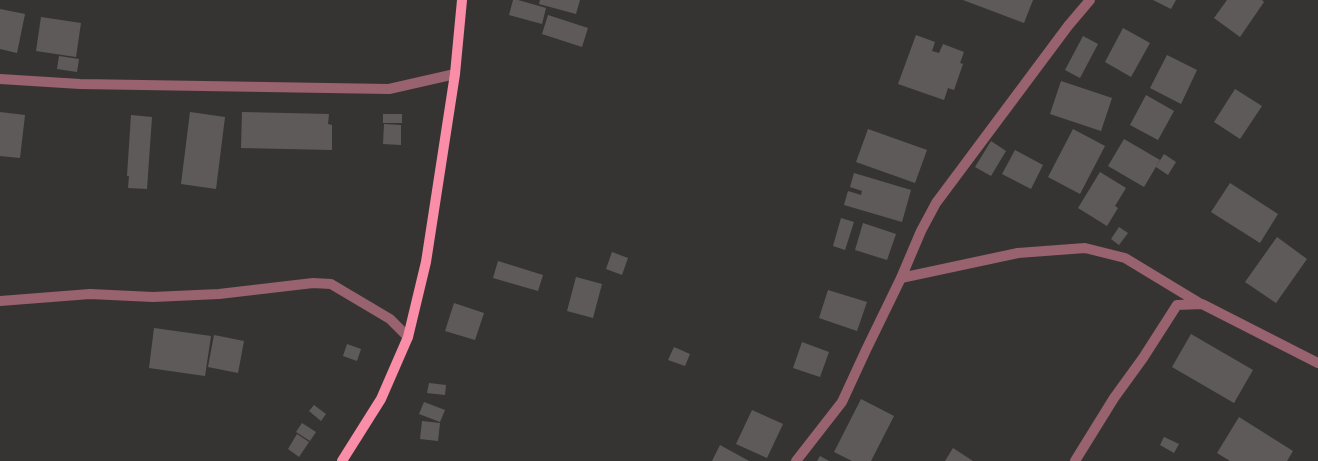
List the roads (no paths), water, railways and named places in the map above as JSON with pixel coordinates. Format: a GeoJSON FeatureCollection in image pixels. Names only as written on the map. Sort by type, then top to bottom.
{"type":"FeatureCollection","features":[{"type":"Feature","properties":{"kind":"main road"},"geometry":{"type":"LineString","coordinates":[[342,461],[381,399],[408,337],[426,262],[455,74],[462,0]]}},
{"type":"Feature","properties":{"kind":"street"},"geometry":{"type":"LineString","coordinates":[[796,461],[842,402],[902,278],[921,232],[936,203],[1068,26],[1090,0]]}},
{"type":"Feature","properties":{"kind":"street"},"geometry":{"type":"LineString","coordinates":[[0,79],[80,84],[389,89],[455,74]]}},
{"type":"Feature","properties":{"kind":"street"},"geometry":{"type":"LineString","coordinates":[[902,278],[1018,253],[1085,248],[1125,258],[1202,304],[1318,363]]}},
{"type":"Feature","properties":{"kind":"street"},"geometry":{"type":"LineString","coordinates":[[0,300],[90,294],[153,297],[219,294],[313,283],[331,284],[390,319],[408,337]]}},
{"type":"Feature","properties":{"kind":"street"},"geometry":{"type":"LineString","coordinates":[[1075,461],[1114,398],[1143,358],[1177,305],[1202,304]]}}]}
